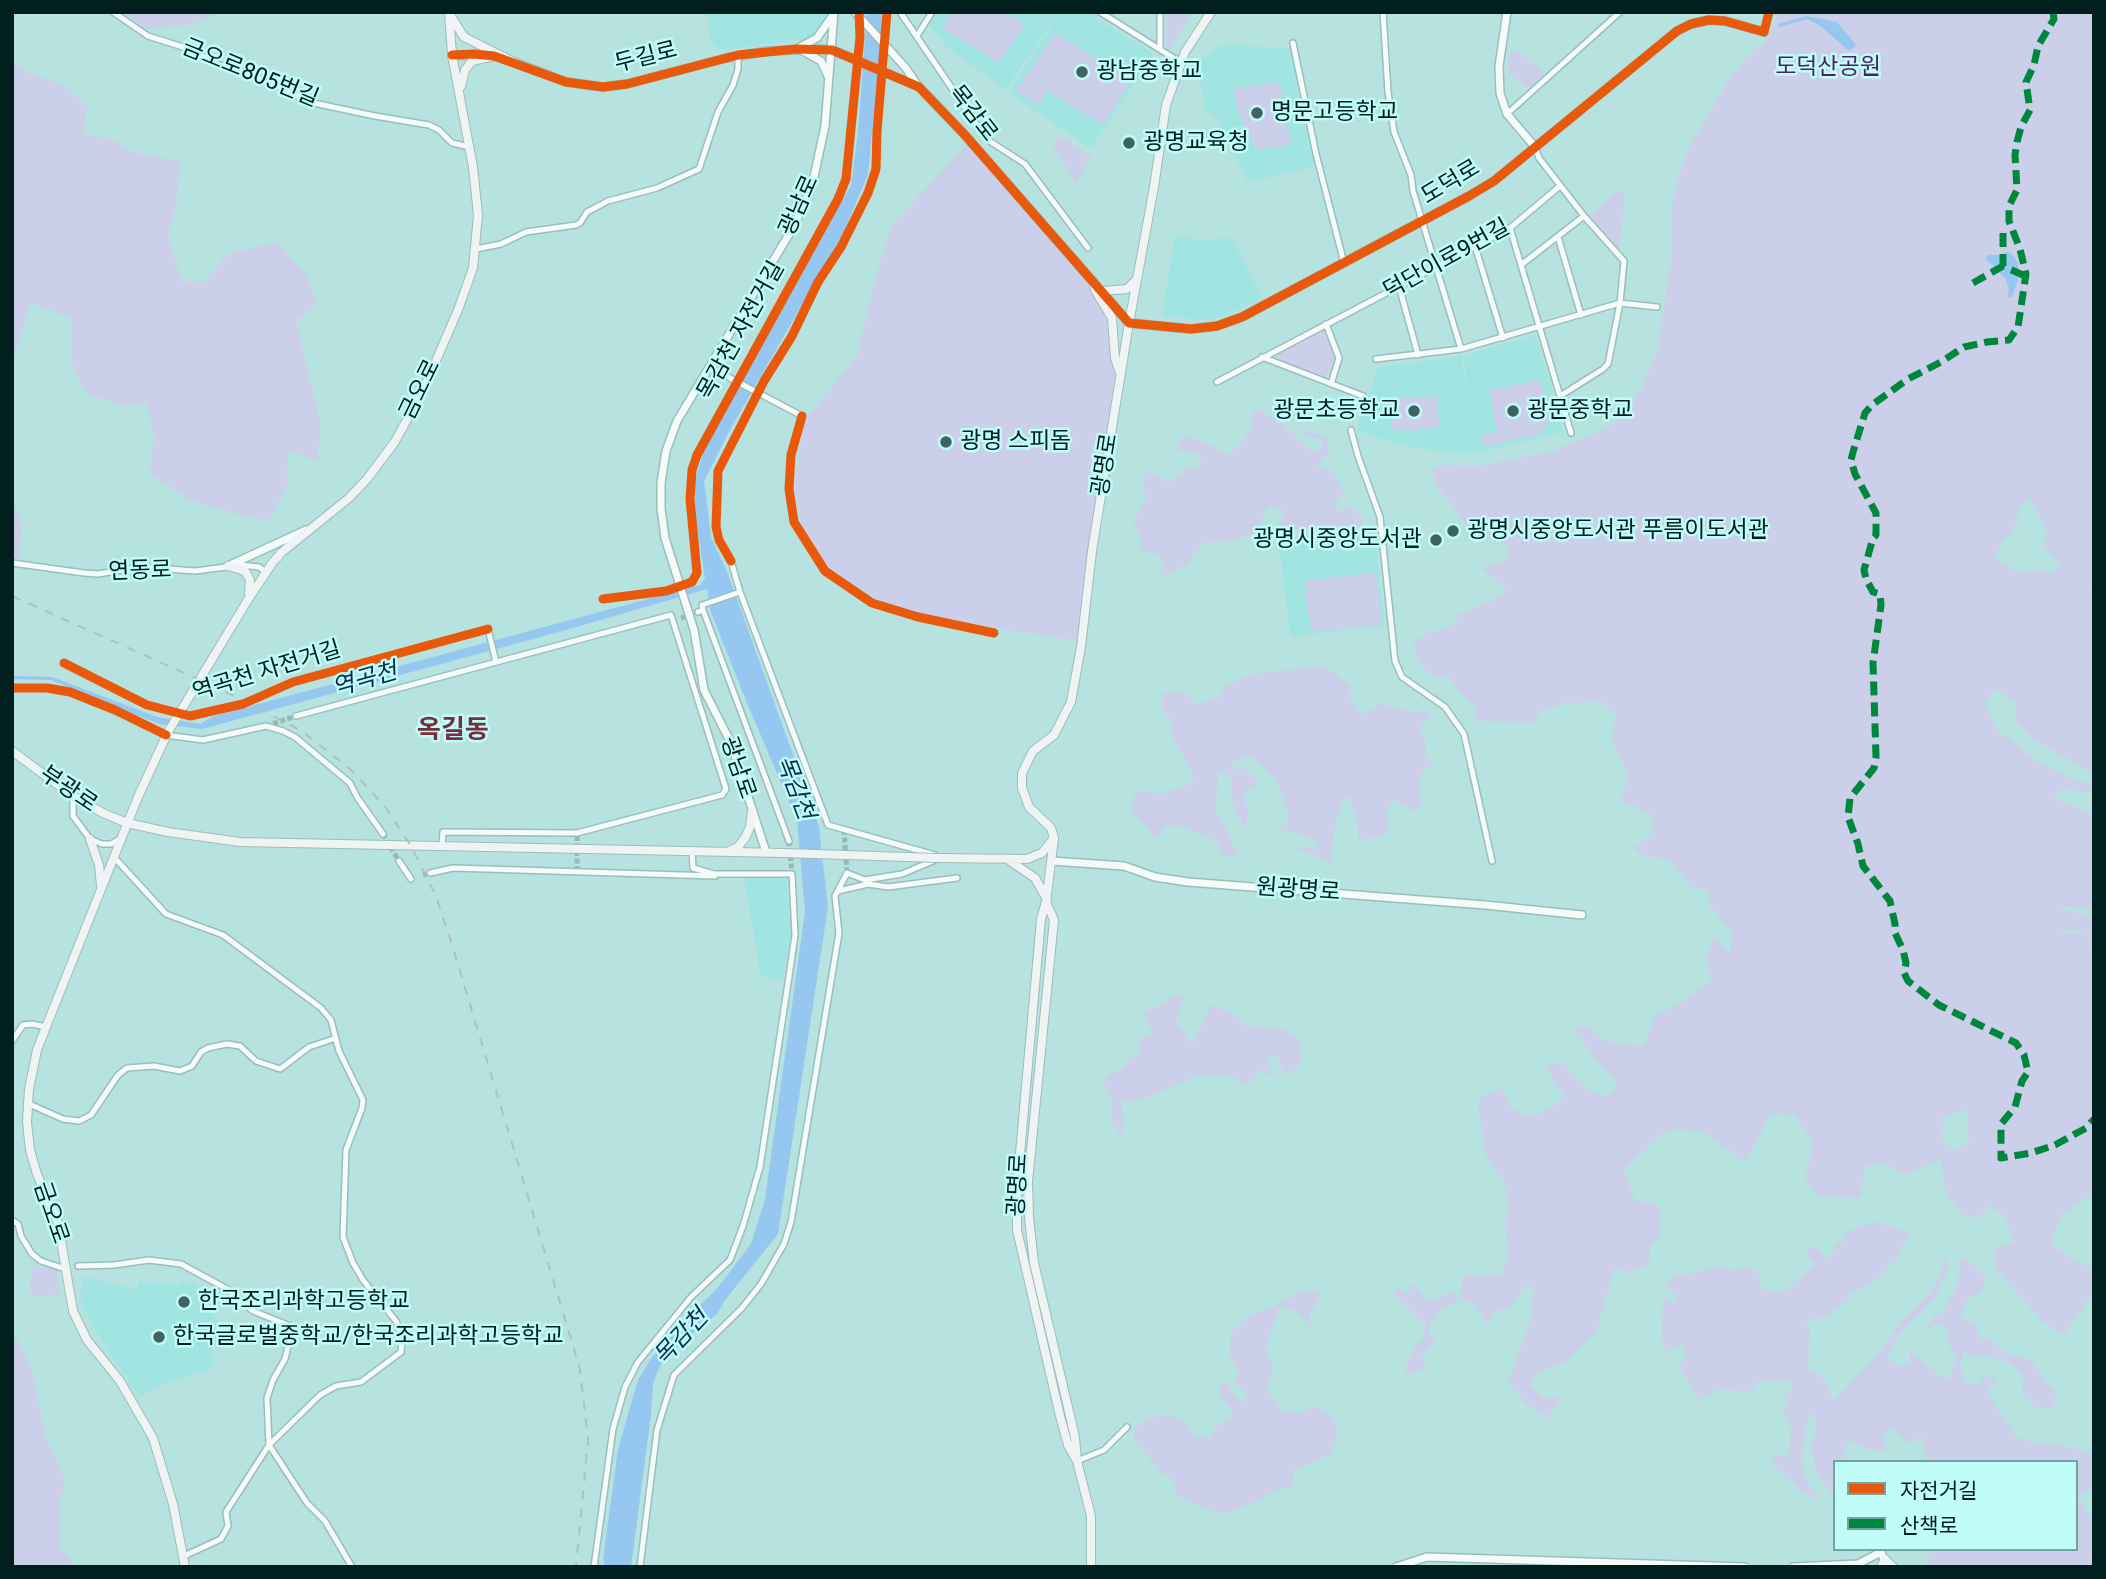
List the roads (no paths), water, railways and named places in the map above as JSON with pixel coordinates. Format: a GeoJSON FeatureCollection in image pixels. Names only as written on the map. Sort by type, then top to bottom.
{"type":"FeatureCollection","features":[{"type":"Feature","properties":{"kind":"main road","name":"광명로"},"geometry":{"type":"LineString","coordinates":[[1077,1461],[1060,1416],[1017,1230],[1017,1187],[1040,932],[1047,900],[1054,838],[1051,828],[1030,807],[1022,788],[1022,773],[1033,751],[1054,735],[1071,702],[1081,647],[1092,551],[1166,105],[1191,41],[1211,12]]}},
{"type":"Feature","properties":{"kind":"main road","name":"금오로"},"geometry":{"type":"LineString","coordinates":[[185,1567],[173,1504],[152,1438],[120,1381],[87,1340],[76,1320],[70,1301],[58,1223],[30,1150],[27,1103],[34,1064],[46,1027],[127,823],[167,734],[265,572],[282,552],[367,480],[406,423],[458,310],[477,248],[478,209],[470,147],[452,55],[449,13]]}},
{"type":"Feature","properties":{"kind":"main road"},"geometry":{"type":"LineString","coordinates":[[449,13],[464,37],[516,63]]}},
{"type":"Feature","properties":{"kind":"main road"},"geometry":{"type":"LineString","coordinates":[[459,92],[468,65],[477,58],[494,56]]}},
{"type":"Feature","properties":{"kind":"main road"},"geometry":{"type":"LineString","coordinates":[[1102,291],[1128,289],[1138,276]]}},
{"type":"Feature","properties":{"kind":"main road"},"geometry":{"type":"LineString","coordinates":[[1093,281],[1095,290],[1111,318],[1115,358],[1121,374]]}},
{"type":"Feature","properties":{"kind":"main road"},"geometry":{"type":"LineString","coordinates":[[228,566],[241,568],[248,575],[249,598]]}},
{"type":"Feature","properties":{"kind":"main road","name":"부광로"},"geometry":{"type":"LineString","coordinates":[[12,751],[73,796],[103,813],[127,823],[168,832],[240,842],[692,851]]}},
{"type":"Feature","properties":{"kind":"main road"},"geometry":{"type":"LineString","coordinates":[[725,852],[738,847],[745,838],[752,811]]}},
{"type":"Feature","properties":{"kind":"main road"},"geometry":{"type":"LineString","coordinates":[[1012,860],[1027,859],[1042,853],[1054,838]]}},
{"type":"Feature","properties":{"kind":"main road"},"geometry":{"type":"LineString","coordinates":[[90,839],[99,865],[101,890]]}},
{"type":"Feature","properties":{"kind":"main road","name":"원광명로"},"geometry":{"type":"LineString","coordinates":[[692,851],[1052,861]]}},
{"type":"Feature","properties":{"kind":"main road"},"geometry":{"type":"LineString","coordinates":[[1012,860],[1035,878],[1047,900]]}},
{"type":"Feature","properties":{"kind":"main road","name":"광명로"},"geometry":{"type":"LineString","coordinates":[[1047,900],[1054,920],[1028,1181],[1029,1217],[1034,1263],[1075,1437],[1077,1461],[1090,1516],[1091,1567]]}},
{"type":"Feature","properties":{"kind":"main road"},"geometry":{"type":"LineString","coordinates":[[1884,1564],[1894,1567]]}},
{"type":"Feature","properties":{"kind":"street","name":"금오로805번길"},"geometry":{"type":"LineString","coordinates":[[113,12],[148,36],[186,48],[217,64],[272,83],[309,102],[429,125],[439,130],[452,143],[470,147]]}},
{"type":"Feature","properties":{"kind":"street"},"geometry":{"type":"LineString","coordinates":[[855,12],[1129,323]]}},
{"type":"Feature","properties":{"kind":"street","name":"목감로"},"geometry":{"type":"LineString","coordinates":[[900,12],[983,134],[1025,164],[1088,248]]}},
{"type":"Feature","properties":{"kind":"street"},"geometry":{"type":"LineString","coordinates":[[917,36],[932,12]]}},
{"type":"Feature","properties":{"kind":"street"},"geometry":{"type":"LineString","coordinates":[[1100,12],[1181,62]]}},
{"type":"Feature","properties":{"kind":"street"},"geometry":{"type":"LineString","coordinates":[[1160,12],[1160,49]]}},
{"type":"Feature","properties":{"kind":"street"},"geometry":{"type":"LineString","coordinates":[[1382,12],[1390,114],[1394,132],[1411,175],[1413,191],[1461,349]]}},
{"type":"Feature","properties":{"kind":"street"},"geometry":{"type":"LineString","coordinates":[[1507,12],[1499,78],[1500,93],[1507,114],[1535,147],[1539,158],[1560,186],[1623,261],[1620,303],[1608,364],[1560,396]]}},
{"type":"Feature","properties":{"kind":"street"},"geometry":{"type":"LineString","coordinates":[[1507,114],[1620,12]]}},
{"type":"Feature","properties":{"kind":"street"},"geometry":{"type":"LineString","coordinates":[[1764,32],[1769,12]]}},
{"type":"Feature","properties":{"kind":"street"},"geometry":{"type":"LineString","coordinates":[[796,48],[817,38],[834,13]]}},
{"type":"Feature","properties":{"kind":"street","name":"광남로"},"geometry":{"type":"LineString","coordinates":[[766,852],[730,741],[704,690],[694,631],[661,519],[662,472],[677,421],[711,368],[794,226],[808,197],[824,138],[834,13]]}},
{"type":"Feature","properties":{"kind":"street","name":"도덕로"},"geometry":{"type":"LineString","coordinates":[[1129,323],[1191,329],[1217,326],[1242,317],[1423,222],[1494,181],[1677,31],[1709,20],[1726,21],[1764,32]]}},
{"type":"Feature","properties":{"kind":"street"},"geometry":{"type":"LineString","coordinates":[[1293,43],[1316,154],[1344,262]]}},
{"type":"Feature","properties":{"kind":"street"},"geometry":{"type":"LineString","coordinates":[[796,48],[821,61],[829,79]]}},
{"type":"Feature","properties":{"kind":"street","name":"두길로"},"geometry":{"type":"LineString","coordinates":[[452,55],[494,56],[566,82],[603,87],[627,84],[738,55],[796,48],[832,50],[919,87]]}},
{"type":"Feature","properties":{"kind":"street"},"geometry":{"type":"LineString","coordinates":[[477,248],[501,244],[526,232],[576,225],[587,212],[608,201],[657,188],[699,169],[719,112],[733,85],[738,69],[738,55]]}},
{"type":"Feature","properties":{"kind":"street","name":"덕단이로9번길"},"geometry":{"type":"LineString","coordinates":[[1217,382],[1510,228],[1560,186]]}},
{"type":"Feature","properties":{"kind":"street"},"geometry":{"type":"LineString","coordinates":[[1521,265],[1584,216]]}},
{"type":"Feature","properties":{"kind":"street"},"geometry":{"type":"LineString","coordinates":[[1510,228],[1571,433]]}},
{"type":"Feature","properties":{"kind":"street"},"geometry":{"type":"LineString","coordinates":[[1558,237],[1581,315]]}},
{"type":"Feature","properties":{"kind":"street"},"geometry":{"type":"LineString","coordinates":[[1475,246],[1503,338]]}},
{"type":"Feature","properties":{"kind":"street"},"geometry":{"type":"LineString","coordinates":[[1399,286],[1418,355]]}},
{"type":"Feature","properties":{"kind":"street"},"geometry":{"type":"LineString","coordinates":[[1376,359],[1461,349],[1620,303],[1657,307]]}},
{"type":"Feature","properties":{"kind":"street"},"geometry":{"type":"LineString","coordinates":[[1326,324],[1339,358],[1331,384]]}},
{"type":"Feature","properties":{"kind":"street"},"geometry":{"type":"LineString","coordinates":[[1262,357],[1363,396]]}},
{"type":"Feature","properties":{"kind":"street"},"geometry":{"type":"LineString","coordinates":[[711,368],[802,416]]}},
{"type":"Feature","properties":{"kind":"street"},"geometry":{"type":"LineString","coordinates":[[1351,430],[1380,517],[1395,661],[1402,677],[1445,707],[1464,734],[1492,861]]}},
{"type":"Feature","properties":{"kind":"street"},"geometry":{"type":"LineString","coordinates":[[228,566],[261,553],[316,525]]}},
{"type":"Feature","properties":{"kind":"street"},"geometry":{"type":"LineString","coordinates":[[731,561],[740,592],[828,825],[949,859]]}},
{"type":"Feature","properties":{"kind":"street","name":"연동로"},"geometry":{"type":"LineString","coordinates":[[12,563],[98,574],[141,567],[195,571],[250,565],[265,572]]}},
{"type":"Feature","properties":{"kind":"street"},"geometry":{"type":"LineString","coordinates":[[740,592],[701,609],[789,841]]}},
{"type":"Feature","properties":{"kind":"street"},"geometry":{"type":"LineString","coordinates":[[296,716],[671,615],[726,789],[722,795],[577,833],[443,832],[442,846]]}},
{"type":"Feature","properties":{"kind":"street"},"geometry":{"type":"LineString","coordinates":[[673,620],[681,618]]}},
{"type":"Feature","properties":{"kind":"street"},"geometry":{"type":"LineString","coordinates":[[488,629],[496,662]]}},
{"type":"Feature","properties":{"kind":"street"},"geometry":{"type":"LineString","coordinates":[[167,734],[203,740],[266,726],[283,731],[295,737],[350,783],[356,797],[383,834]]}},
{"type":"Feature","properties":{"kind":"street"},"geometry":{"type":"LineString","coordinates":[[73,796],[73,816],[90,839],[111,844],[122,838]]}},
{"type":"Feature","properties":{"kind":"street"},"geometry":{"type":"LineString","coordinates":[[692,851],[692,868]]}},
{"type":"Feature","properties":{"kind":"street"},"geometry":{"type":"LineString","coordinates":[[114,857],[166,914],[223,935],[321,1008],[331,1020],[340,1051],[363,1100],[346,1150],[343,1237],[349,1255],[363,1280],[390,1312],[402,1337],[401,1352],[361,1382],[336,1386],[320,1395],[269,1445],[226,1512],[228,1526],[221,1539],[184,1556]]}},
{"type":"Feature","properties":{"kind":"street"},"geometry":{"type":"LineString","coordinates":[[640,1567],[657,1430],[674,1375],[742,1308],[761,1283],[784,1244],[832,986],[839,933],[835,895],[847,873],[865,880],[873,879],[902,874],[938,859]]}},
{"type":"Feature","properties":{"kind":"street"},"geometry":{"type":"LineString","coordinates":[[399,861],[411,879]]}},
{"type":"Feature","properties":{"kind":"street","name":"원광명로"},"geometry":{"type":"LineString","coordinates":[[1052,861],[1124,866],[1155,877],[1188,882],[1581,915]]}},
{"type":"Feature","properties":{"kind":"street"},"geometry":{"type":"LineString","coordinates":[[430,873],[453,868],[712,876],[725,874]]}},
{"type":"Feature","properties":{"kind":"street"},"geometry":{"type":"LineString","coordinates":[[594,1567],[612,1429],[625,1387],[638,1362],[682,1308],[730,1260],[743,1226],[760,1167],[795,935],[792,874],[714,874],[692,868],[666,873]]}},
{"type":"Feature","properties":{"kind":"street"},"geometry":{"type":"LineString","coordinates":[[838,891],[868,884],[888,887],[957,878]]}},
{"type":"Feature","properties":{"kind":"street"},"geometry":{"type":"LineString","coordinates":[[868,884],[873,879]]}},
{"type":"Feature","properties":{"kind":"street"},"geometry":{"type":"LineString","coordinates":[[12,1041],[23,1025],[46,1027]]}},
{"type":"Feature","properties":{"kind":"street"},"geometry":{"type":"LineString","coordinates":[[27,1103],[63,1119],[79,1121],[90,1115],[118,1075],[127,1069],[155,1066],[180,1071],[192,1066],[201,1052],[227,1044],[240,1046],[256,1061],[280,1069],[309,1046],[336,1038]]}},
{"type":"Feature","properties":{"kind":"street"},"geometry":{"type":"LineString","coordinates":[[12,1220],[18,1224],[21,1236],[32,1254],[41,1261],[65,1269]]}},
{"type":"Feature","properties":{"kind":"street"},"geometry":{"type":"LineString","coordinates":[[78,1266],[149,1260],[181,1264],[227,1289],[253,1311],[290,1326],[292,1330],[283,1366],[273,1380],[267,1398],[269,1445],[307,1503],[325,1521],[352,1567]]}},
{"type":"Feature","properties":{"kind":"street"},"geometry":{"type":"LineString","coordinates":[[1077,1461],[1104,1450],[1126,1427]]}},
{"type":"Feature","properties":{"kind":"street"},"geometry":{"type":"LineString","coordinates":[[1793,1567],[1858,1564],[1881,1552],[1884,1564]]}},
{"type":"Feature","properties":{"kind":"street"},"geometry":{"type":"LineString","coordinates":[[1396,1567],[1427,1557],[1745,1567]]}},
{"type":"Feature","properties":{"kind":"water","name":"목감천"},"geometry":{"type":"Polygon","coordinates":[[[867,12],[881,12],[882,27],[868,174],[843,234],[732,426],[704,481],[711,537],[728,574],[819,827],[828,907],[778,1234],[725,1300],[717,1314],[664,1357],[653,1383],[631,1567],[605,1567],[603,1559],[618,1449],[638,1380],[675,1329],[716,1290],[751,1244],[765,1199],[805,912],[797,820],[710,610],[707,589],[202,729],[159,724],[51,680],[12,679],[12,676],[52,677],[157,717],[200,724],[214,716],[700,585],[705,578],[696,520],[694,485],[704,449],[851,185],[858,133],[867,12]]]}},
{"type":"Feature","properties":{"kind":"water"},"geometry":{"type":"Polygon","coordinates":[[[1806,16],[1837,22],[1856,45],[1849,51],[1819,25],[1807,19],[1779,27],[1778,24],[1806,16]]]}},
{"type":"Feature","properties":{"kind":"water"},"geometry":{"type":"Polygon","coordinates":[[[2011,253],[2018,263],[2018,279],[2012,297],[2008,297],[2009,289],[2005,278],[1985,258],[1988,255],[2002,255],[2011,253]]]}},
{"type":"Feature","properties":{"kind":"tunnel"},"geometry":{"type":"LineString","coordinates":[[681,618],[698,612]]}},
{"type":"Feature","properties":{"kind":"tunnel"},"geometry":{"type":"LineString","coordinates":[[266,726],[296,716]]}},
{"type":"Feature","properties":{"kind":"tunnel"},"geometry":{"type":"LineString","coordinates":[[844,830],[847,873]]}},
{"type":"Feature","properties":{"kind":"tunnel"},"geometry":{"type":"LineString","coordinates":[[577,833],[577,871]]}},
{"type":"Feature","properties":{"kind":"tunnel"},"geometry":{"type":"LineString","coordinates":[[383,834],[399,861]]}},
{"type":"Feature","properties":{"kind":"tunnel"},"geometry":{"type":"LineString","coordinates":[[789,841],[792,874]]}},
{"type":"Feature","properties":{"kind":"tunnel"},"geometry":{"type":"LineString","coordinates":[[423,875],[430,873]]}},
{"type":"Feature","properties":{"kind":"railway"},"geometry":{"type":"LineString","coordinates":[[12,596],[218,688],[300,730],[348,767],[371,791],[386,808],[411,846],[436,896],[453,948],[580,1369],[588,1440],[576,1567]]}},
{"type":"Feature","properties":{"kind":"place","name":"광남중학교"},"geometry":{"type":"Point","coordinates":[1082,72]}},
{"type":"Feature","properties":{"kind":"place","name":"명문고등학교"},"geometry":{"type":"Point","coordinates":[1257,113]}},
{"type":"Feature","properties":{"kind":"place","name":"광명교육청"},"geometry":{"type":"Point","coordinates":[1129,143]}},
{"type":"Feature","properties":{"kind":"place","name":"광문초등학교"},"geometry":{"type":"Point","coordinates":[1414,411]}},
{"type":"Feature","properties":{"kind":"place","name":"광문중학교"},"geometry":{"type":"Point","coordinates":[1513,411]}},
{"type":"Feature","properties":{"kind":"place","name":"광명 스피돔"},"geometry":{"type":"Point","coordinates":[946,442]}},
{"type":"Feature","properties":{"kind":"place","name":"광명시중앙도서관 푸름이도서관"},"geometry":{"type":"Point","coordinates":[1453,531]}},
{"type":"Feature","properties":{"kind":"place","name":"광명시중앙도서관"},"geometry":{"type":"Point","coordinates":[1436,540]}},
{"type":"Feature","properties":{"kind":"place","name":"한국조리과학고등학교"},"geometry":{"type":"Point","coordinates":[184,1302]}},
{"type":"Feature","properties":{"kind":"place","name":"한국글로벌중학교/한국조리과학고등학교"},"geometry":{"type":"Point","coordinates":[159,1337]}},
{"type":"Feature","properties":{"kind":"district","name":"옥길동"},"geometry":{"type":"Point","coordinates":[453,731]}},
{"type":"Feature","properties":{"kind":"park label","name":"도덕산공원"},"geometry":{"type":"Point","coordinates":[1828,68]}},
{"type":"Feature","properties":{"kind":"water label","name":"역곡천"},"geometry":{"type":"Point","coordinates":[365,681]}}]}
